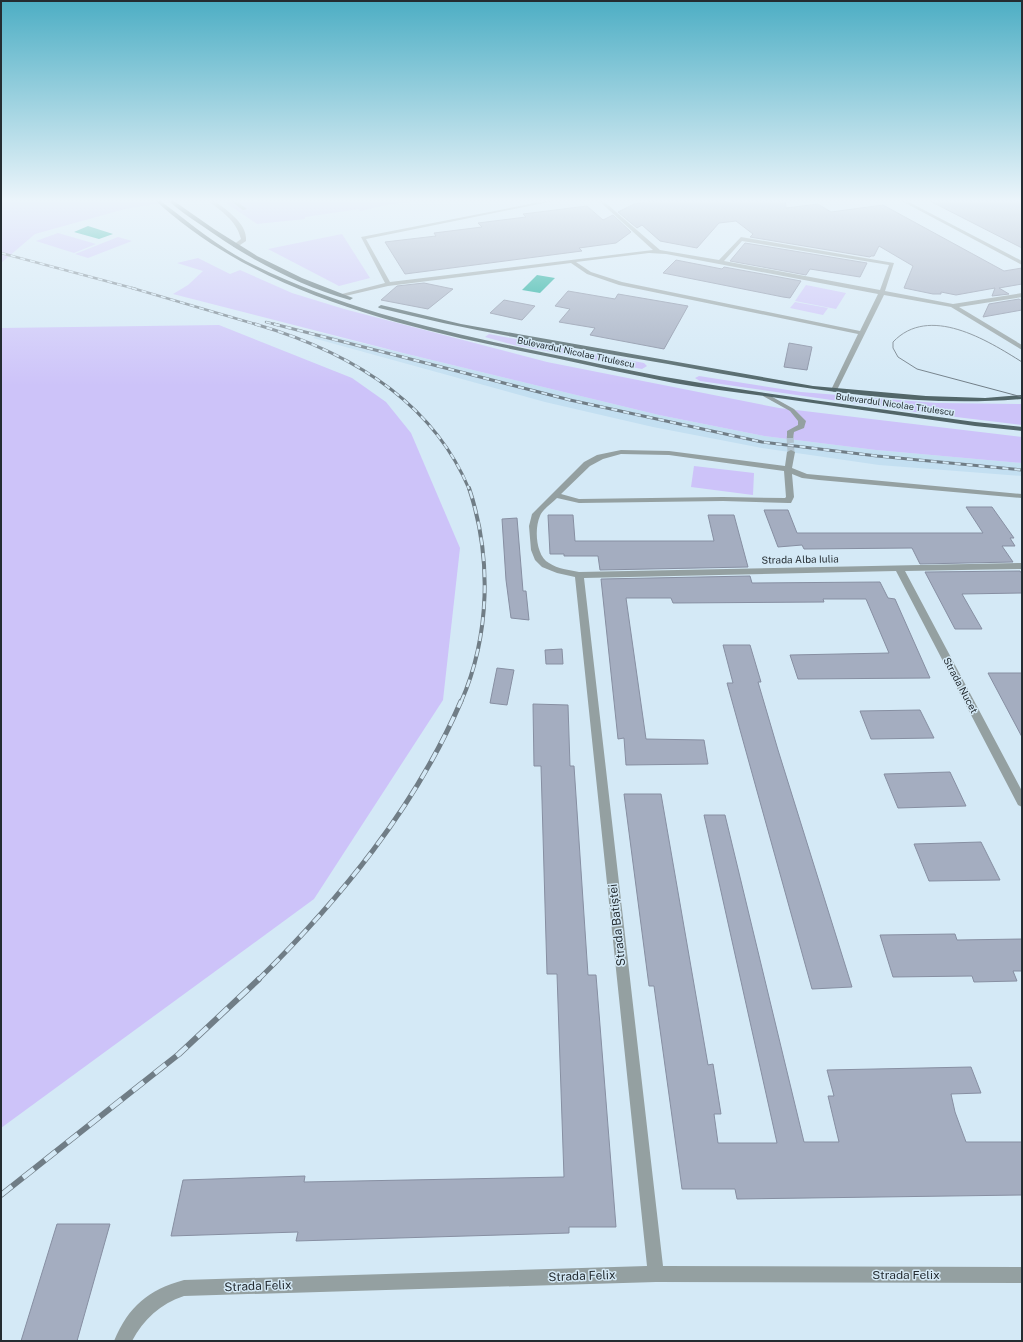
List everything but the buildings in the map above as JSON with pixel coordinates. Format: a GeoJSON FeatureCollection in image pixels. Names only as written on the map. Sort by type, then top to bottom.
{"type":"FeatureCollection","features":[{"type":"Feature","properties":{"kind":"main road","name":"Bulevardul Nicolae Titulescu"},"geometry":{"type":"LineString","coordinates":[[243,262],[285,282],[317,295],[395,319],[494,344],[676,381],[765,395],[1022,429]]}},
{"type":"Feature","properties":{"kind":"main road","name":"Bulevardul Nicolae Titulescu"},"geometry":{"type":"LineString","coordinates":[[263,262],[285,274],[341,295],[407,314],[461,326],[719,373],[834,390],[957,400],[1022,397]]}},
{"type":"Feature","properties":{"kind":"street"},"geometry":{"type":"LineString","coordinates":[[376,262],[388,284]]}},
{"type":"Feature","properties":{"kind":"street"},"geometry":{"type":"LineString","coordinates":[[341,295],[388,284],[567,262]]}},
{"type":"Feature","properties":{"kind":"street"},"geometry":{"type":"LineString","coordinates":[[573,262],[592,275],[621,284],[862,333]]}},
{"type":"Feature","properties":{"kind":"street"},"geometry":{"type":"LineString","coordinates":[[721,262],[953,306],[1022,348]]}},
{"type":"Feature","properties":{"kind":"street"},"geometry":{"type":"LineString","coordinates":[[834,390],[882,292],[892,264],[878,262]]}},
{"type":"Feature","properties":{"kind":"street"},"geometry":{"type":"LineString","coordinates":[[953,306],[1022,295]]}},
{"type":"Feature","properties":{"kind":"street"},"geometry":{"type":"LineString","coordinates":[[765,395],[799,416],[802,424],[792,431],[790,436]]}},
{"type":"Feature","properties":{"kind":"street","name":"Strada Alba Iulia"},"geometry":{"type":"LineString","coordinates":[[1022,496],[819,478],[805,476],[788,469],[669,453],[621,452],[600,457],[587,464],[536,514],[533,526],[535,550],[538,558],[545,565],[560,571],[579,575],[1022,566]]}},
{"type":"Feature","properties":{"kind":"street"},"geometry":{"type":"LineString","coordinates":[[555,495],[579,501],[723,499],[788,500],[790,497],[788,469],[792,452]]}},
{"type":"Feature","properties":{"kind":"street","name":"Strada Nucet"},"geometry":{"type":"LineString","coordinates":[[900,568],[1022,802]]}},
{"type":"Feature","properties":{"kind":"street","name":"Strada Batiștei"},"geometry":{"type":"LineString","coordinates":[[579,575],[656,1274]]}},
{"type":"Feature","properties":{"kind":"street","name":"Strada Felix"},"geometry":{"type":"LineString","coordinates":[[123,1341],[130,1326],[147,1305],[168,1292],[184,1288],[656,1274],[1022,1275]]}},
{"type":"Feature","properties":{"kind":"shaded area"},"geometry":{"type":"Polygon","coordinates":[[[205,262],[230,274],[240,270],[292,293],[344,309],[547,362],[779,408],[1022,437],[1022,463],[876,450],[764,436],[659,415],[403,353],[173,294],[188,285],[203,271],[177,263],[205,262]]]}},
{"type":"Feature","properties":{"kind":"shaded area"},"geometry":{"type":"Polygon","coordinates":[[[292,262],[360,262],[370,278],[339,286],[292,262]]]}},
{"type":"Feature","properties":{"kind":"shaded area"},"geometry":{"type":"Polygon","coordinates":[[[537,275],[555,278],[540,293],[522,290],[537,275]]]}},
{"type":"Feature","properties":{"kind":"shaded area"},"geometry":{"type":"Polygon","coordinates":[[[806,285],[846,293],[836,309],[795,301],[806,285]]]}},
{"type":"Feature","properties":{"kind":"shaded area"},"geometry":{"type":"Polygon","coordinates":[[[795,302],[828,308],[823,315],[790,308],[795,302]]]}},
{"type":"Feature","properties":{"kind":"shaded area"},"geometry":{"type":"Polygon","coordinates":[[[219,325],[352,378],[386,402],[411,433],[460,548],[443,700],[314,899],[1,1128],[1,328],[219,325]]]}},
{"type":"Feature","properties":{"kind":"shaded area"},"geometry":{"type":"Polygon","coordinates":[[[320,333],[659,415],[764,436],[876,450],[1022,463],[1022,476],[879,465],[762,448],[653,427],[545,402],[313,338],[320,333]]]}},
{"type":"Feature","properties":{"kind":"shaded area"},"geometry":{"type":"Polygon","coordinates":[[[489,334],[644,363],[647,366],[642,369],[514,345],[485,337],[489,334]]]}},
{"type":"Feature","properties":{"kind":"shaded area"},"geometry":{"type":"Polygon","coordinates":[[[699,376],[801,392],[936,403],[1022,404],[1022,425],[915,412],[700,381],[695,378],[699,376]]]}},
{"type":"Feature","properties":{"kind":"shaded area"},"geometry":{"type":"Polygon","coordinates":[[[694,466],[754,473],[753,495],[691,487],[694,466]]]}},
{"type":"Feature","properties":{"kind":"tunnel"},"geometry":{"type":"LineString","coordinates":[[790,436],[791,452]]}},
{"type":"Feature","properties":{"kind":"tram line"},"geometry":{"type":"LineString","coordinates":[[1022,362],[992,344],[975,336],[940,326],[923,326],[907,331],[893,342],[893,348],[898,357],[917,369],[1022,397]]}},
{"type":"Feature","properties":{"kind":"railway"},"geometry":{"type":"LineString","coordinates":[[33,262],[136,289]]}},
{"type":"Feature","properties":{"kind":"railway"},"geometry":{"type":"LineString","coordinates":[[132,288],[258,325]]}},
{"type":"Feature","properties":{"kind":"railway"},"geometry":{"type":"LineString","coordinates":[[266,322],[274,324]]}},
{"type":"Feature","properties":{"kind":"railway"},"geometry":{"type":"LineString","coordinates":[[274,324],[278,325]]}},
{"type":"Feature","properties":{"kind":"railway"},"geometry":{"type":"LineString","coordinates":[[274,324],[570,400],[762,442],[877,456],[1022,470]]}},
{"type":"Feature","properties":{"kind":"railway"},"geometry":{"type":"LineString","coordinates":[[258,325],[321,348],[352,364],[381,382],[408,404],[432,428],[453,457],[469,489]]}},
{"type":"Feature","properties":{"kind":"railway"},"geometry":{"type":"LineString","coordinates":[[461,702],[471,677],[478,650],[484,596],[482,541],[469,488]]}},
{"type":"Feature","properties":{"kind":"railway"},"geometry":{"type":"LineString","coordinates":[[259,979],[318,917],[373,850],[398,815],[421,778],[461,701]]}},
{"type":"Feature","properties":{"kind":"railway"},"geometry":{"type":"LineString","coordinates":[[1,1195],[179,1054],[259,979]]}}]}
